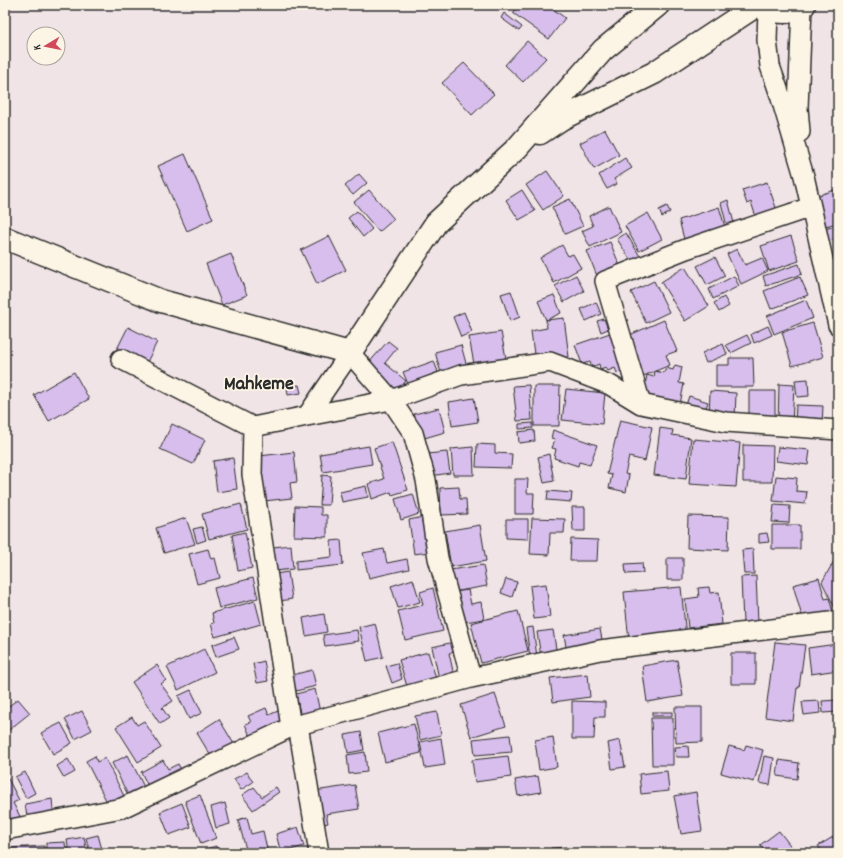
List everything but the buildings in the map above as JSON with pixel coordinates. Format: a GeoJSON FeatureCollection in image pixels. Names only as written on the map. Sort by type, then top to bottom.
{"type":"FeatureCollection","features":[{"type":"Feature","properties":{"kind":"street"},"geometry":{"type":"LineString","coordinates":[[307,416],[436,223],[517,148],[602,50],[658,5]]}},
{"type":"Feature","properties":{"kind":"street"},"geometry":{"type":"LineString","coordinates":[[517,148],[561,119],[654,72],[761,7],[779,13],[791,11],[803,6],[798,108],[804,176]]}},
{"type":"Feature","properties":{"kind":"street"},"geometry":{"type":"LineString","coordinates":[[761,7],[770,66],[804,176],[838,325]]}},
{"type":"Feature","properties":{"kind":"street"},"geometry":{"type":"LineString","coordinates":[[641,404],[604,281],[686,249],[811,207]]}},
{"type":"Feature","properties":{"kind":"street"},"geometry":{"type":"LineString","coordinates":[[5,238],[161,301],[350,353],[391,400],[413,433],[426,480],[438,558],[471,678]]}},
{"type":"Feature","properties":{"kind":"street"},"geometry":{"type":"LineString","coordinates":[[121,359],[253,427],[391,400],[461,375],[550,362],[610,385],[641,404],[726,422],[838,430]]}},
{"type":"Feature","properties":{"kind":"street"},"geometry":{"type":"LineString","coordinates":[[253,427],[252,474],[294,726],[319,853]]}},
{"type":"Feature","properties":{"kind":"street"},"geometry":{"type":"LineString","coordinates":[[5,830],[122,808],[294,726],[471,678],[600,650],[838,621]]}},
{"type":"Feature","properties":{"kind":"district","name":"Mahkeme"},"geometry":{"type":"Point","coordinates":[259,385]}}]}
